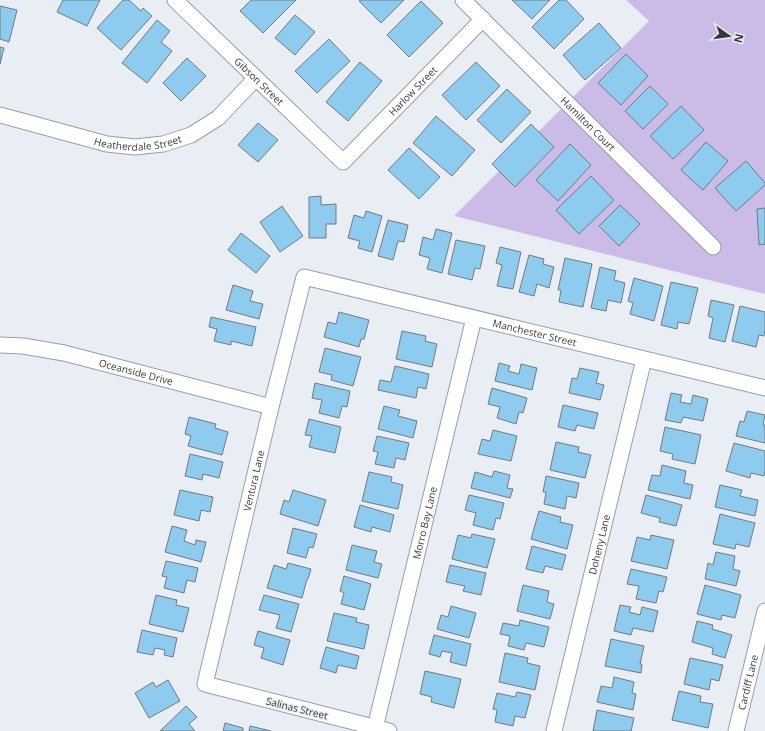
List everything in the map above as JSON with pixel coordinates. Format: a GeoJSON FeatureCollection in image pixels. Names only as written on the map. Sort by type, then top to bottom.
{"type":"FeatureCollection","features":[{"type":"Feature","properties":{"kind":"street","name":"Gibson Street"},"geometry":{"type":"LineString","coordinates":[[175,0],[343,162]]}},
{"type":"Feature","properties":{"kind":"street","name":"Hamilton Court"},"geometry":{"type":"LineString","coordinates":[[463,0],[713,247]]}},
{"type":"Feature","properties":{"kind":"street","name":"Harlow Street"},"geometry":{"type":"LineString","coordinates":[[343,162],[483,19]]}},
{"type":"Feature","properties":{"kind":"street","name":"Heatherdale Street"},"geometry":{"type":"LineString","coordinates":[[0,115],[107,144],[135,147],[163,144],[191,135],[218,118],[256,78]]}},
{"type":"Feature","properties":{"kind":"street","name":"Manchester Street"},"geometry":{"type":"LineString","coordinates":[[304,277],[765,388]]}},
{"type":"Feature","properties":{"kind":"street","name":"Ventura Lane"},"geometry":{"type":"LineString","coordinates":[[205,684],[271,407],[304,277]]}},
{"type":"Feature","properties":{"kind":"street","name":"Morro Bay Lane"},"geometry":{"type":"LineString","coordinates":[[382,729],[474,318]]}},
{"type":"Feature","properties":{"kind":"street","name":"Oceanside Drive"},"geometry":{"type":"LineString","coordinates":[[0,345],[23,346],[64,353],[271,407]]}},
{"type":"Feature","properties":{"kind":"street","name":"Doheny Lane"},"geometry":{"type":"LineString","coordinates":[[554,731],[644,359]]}},
{"type":"Feature","properties":{"kind":"street","name":"Cardiff Lane"},"geometry":{"type":"LineString","coordinates":[[736,731],[765,611]]}},
{"type":"Feature","properties":{"kind":"street","name":"Salinas Street"},"geometry":{"type":"LineString","coordinates":[[205,684],[382,729]]}},
{"type":"Feature","properties":{"kind":"shaded area"},"geometry":{"type":"Polygon","coordinates":[[[626,0],[765,0],[765,294],[454,216],[649,21],[626,0]]]}},
{"type":"Feature","properties":{"kind":"building"},"geometry":{"type":"Polygon","coordinates":[[[63,0],[100,0],[87,26],[57,12],[63,0]]]}},
{"type":"Feature","properties":{"kind":"building"},"geometry":{"type":"Polygon","coordinates":[[[123,0],[129,0],[141,11],[143,8],[152,16],[121,50],[97,28],[123,0]]]}},
{"type":"Feature","properties":{"kind":"building"},"geometry":{"type":"Polygon","coordinates":[[[251,0],[296,0],[263,33],[240,11],[251,0]]]}},
{"type":"Feature","properties":{"kind":"building"},"geometry":{"type":"Polygon","coordinates":[[[404,0],[381,23],[359,1],[404,0]]]}},
{"type":"Feature","properties":{"kind":"building"},"geometry":{"type":"Polygon","coordinates":[[[512,0],[550,0],[532,19],[512,0]]]}},
{"type":"Feature","properties":{"kind":"building"},"geometry":{"type":"Polygon","coordinates":[[[559,0],[566,0],[584,19],[554,49],[532,27],[559,0]]]}},
{"type":"Feature","properties":{"kind":"building"},"geometry":{"type":"Polygon","coordinates":[[[421,1],[443,23],[409,57],[387,35],[421,1]]]}},
{"type":"Feature","properties":{"kind":"building"},"geometry":{"type":"Polygon","coordinates":[[[0,6],[17,10],[9,42],[0,39],[0,6]]]}},
{"type":"Feature","properties":{"kind":"building"},"geometry":{"type":"Polygon","coordinates":[[[295,15],[315,32],[295,55],[275,38],[295,15]]]}},
{"type":"Feature","properties":{"kind":"building"},"geometry":{"type":"Polygon","coordinates":[[[157,20],[170,31],[161,42],[172,51],[147,83],[122,63],[157,20]]]}},
{"type":"Feature","properties":{"kind":"building"},"geometry":{"type":"Polygon","coordinates":[[[599,23],[621,48],[585,80],[563,55],[599,23]]]}},
{"type":"Feature","properties":{"kind":"building"},"geometry":{"type":"Polygon","coordinates":[[[329,39],[350,61],[317,93],[295,71],[329,39]]]}},
{"type":"Feature","properties":{"kind":"building"},"geometry":{"type":"Polygon","coordinates":[[[0,47],[4,48],[0,64],[0,47]]]}},
{"type":"Feature","properties":{"kind":"building"},"geometry":{"type":"Polygon","coordinates":[[[626,54],[648,76],[621,105],[598,83],[626,54]]]}},
{"type":"Feature","properties":{"kind":"building"},"geometry":{"type":"Polygon","coordinates":[[[187,58],[206,76],[181,101],[163,83],[187,58]]]}},
{"type":"Feature","properties":{"kind":"building"},"geometry":{"type":"Polygon","coordinates":[[[360,62],[382,81],[348,121],[326,102],[360,62]]]}},
{"type":"Feature","properties":{"kind":"building"},"geometry":{"type":"Polygon","coordinates":[[[476,62],[500,86],[466,120],[442,95],[476,62]]]}},
{"type":"Feature","properties":{"kind":"building"},"geometry":{"type":"Polygon","coordinates":[[[650,86],[668,104],[643,129],[625,111],[650,86]]]}},
{"type":"Feature","properties":{"kind":"building"},"geometry":{"type":"Polygon","coordinates":[[[507,89],[531,112],[501,143],[477,120],[507,89]]]}},
{"type":"Feature","properties":{"kind":"building"},"geometry":{"type":"Polygon","coordinates":[[[681,106],[704,130],[673,159],[650,136],[681,106]]]}},
{"type":"Feature","properties":{"kind":"building"},"geometry":{"type":"Polygon","coordinates":[[[436,116],[475,150],[452,176],[413,143],[436,116]]]}},
{"type":"Feature","properties":{"kind":"building"},"geometry":{"type":"Polygon","coordinates":[[[258,123],[278,140],[258,162],[238,145],[258,123]]]}},
{"type":"Feature","properties":{"kind":"building"},"geometry":{"type":"Polygon","coordinates":[[[531,124],[554,147],[515,187],[492,164],[531,124]]]}},
{"type":"Feature","properties":{"kind":"building"},"geometry":{"type":"Polygon","coordinates":[[[706,142],[728,161],[703,190],[681,170],[706,142]]]}},
{"type":"Feature","properties":{"kind":"building"},"geometry":{"type":"Polygon","coordinates":[[[570,144],[591,165],[558,201],[536,180],[570,144]]]}},
{"type":"Feature","properties":{"kind":"building"},"geometry":{"type":"Polygon","coordinates":[[[409,148],[440,177],[419,199],[388,170],[409,148]]]}},
{"type":"Feature","properties":{"kind":"building"},"geometry":{"type":"Polygon","coordinates":[[[746,161],[765,183],[765,185],[736,211],[715,188],[746,161]]]}},
{"type":"Feature","properties":{"kind":"building"},"geometry":{"type":"Polygon","coordinates":[[[591,176],[614,200],[579,234],[556,210],[591,176]]]}},
{"type":"Feature","properties":{"kind":"building"},"geometry":{"type":"Polygon","coordinates":[[[321,196],[321,205],[336,204],[336,224],[326,224],[326,238],[309,238],[309,197],[321,196]]]}},
{"type":"Feature","properties":{"kind":"building"},"geometry":{"type":"Polygon","coordinates":[[[620,205],[640,224],[619,246],[599,226],[620,205]]]}},
{"type":"Feature","properties":{"kind":"building"},"geometry":{"type":"Polygon","coordinates":[[[282,206],[303,236],[280,252],[260,222],[282,206]]]}},
{"type":"Feature","properties":{"kind":"building"},"geometry":{"type":"Polygon","coordinates":[[[765,208],[765,244],[759,245],[757,209],[765,208]]]}},
{"type":"Feature","properties":{"kind":"building"},"geometry":{"type":"Polygon","coordinates":[[[366,211],[382,216],[372,252],[358,248],[360,241],[348,238],[354,215],[364,218],[366,211]]]}},
{"type":"Feature","properties":{"kind":"building"},"geometry":{"type":"Polygon","coordinates":[[[388,220],[408,225],[404,242],[398,241],[393,260],[378,256],[388,220]]]}},
{"type":"Feature","properties":{"kind":"building"},"geometry":{"type":"Polygon","coordinates":[[[436,229],[452,233],[442,273],[427,269],[430,258],[419,255],[423,237],[433,240],[436,229]]]}},
{"type":"Feature","properties":{"kind":"building"},"geometry":{"type":"Polygon","coordinates":[[[241,233],[270,256],[256,273],[228,250],[241,233]]]}},
{"type":"Feature","properties":{"kind":"building"},"geometry":{"type":"Polygon","coordinates":[[[456,240],[485,246],[480,269],[475,268],[472,280],[448,274],[456,240]]]}},
{"type":"Feature","properties":{"kind":"building"},"geometry":{"type":"Polygon","coordinates":[[[500,247],[521,252],[513,289],[497,286],[502,265],[496,263],[500,247]]]}},
{"type":"Feature","properties":{"kind":"building"},"geometry":{"type":"Polygon","coordinates":[[[529,255],[544,259],[543,264],[554,267],[549,288],[537,284],[534,296],[519,292],[529,255]]]}},
{"type":"Feature","properties":{"kind":"building"},"geometry":{"type":"Polygon","coordinates":[[[565,258],[592,264],[583,307],[559,302],[561,290],[558,290],[565,258]]]}},
{"type":"Feature","properties":{"kind":"building"},"geometry":{"type":"Polygon","coordinates":[[[600,267],[616,271],[614,280],[625,283],[621,303],[608,300],[606,311],[591,308],[600,267]]]}},
{"type":"Feature","properties":{"kind":"building"},"geometry":{"type":"Polygon","coordinates":[[[634,278],[663,286],[654,321],[630,314],[633,303],[628,301],[634,278]]]}},
{"type":"Feature","properties":{"kind":"building"},"geometry":{"type":"Polygon","coordinates":[[[671,282],[698,288],[689,324],[678,322],[677,329],[661,325],[671,282]]]}},
{"type":"Feature","properties":{"kind":"building"},"geometry":{"type":"Polygon","coordinates":[[[233,285],[253,291],[250,301],[263,304],[259,319],[226,310],[233,285]]]}},
{"type":"Feature","properties":{"kind":"building"},"geometry":{"type":"Polygon","coordinates":[[[711,300],[734,305],[725,342],[709,338],[713,318],[708,316],[711,300]]]}},
{"type":"Feature","properties":{"kind":"building"},"geometry":{"type":"Polygon","coordinates":[[[740,306],[765,312],[764,336],[759,335],[756,347],[732,341],[740,306]]]}},
{"type":"Feature","properties":{"kind":"building"},"geometry":{"type":"Polygon","coordinates":[[[339,312],[369,320],[364,339],[361,339],[359,347],[324,337],[328,322],[336,324],[339,312]]]}},
{"type":"Feature","properties":{"kind":"building"},"geometry":{"type":"Polygon","coordinates":[[[211,317],[256,327],[252,346],[231,341],[231,345],[214,341],[217,329],[209,327],[211,317]]]}},
{"type":"Feature","properties":{"kind":"building"},"geometry":{"type":"Polygon","coordinates":[[[402,331],[426,336],[425,341],[437,344],[432,367],[396,359],[402,331]]]}},
{"type":"Feature","properties":{"kind":"building"},"geometry":{"type":"Polygon","coordinates":[[[325,348],[361,357],[353,386],[331,380],[332,375],[319,372],[325,348]]]}},
{"type":"Feature","properties":{"kind":"building"},"geometry":{"type":"Polygon","coordinates":[[[499,363],[510,366],[508,371],[519,374],[521,364],[537,368],[532,390],[495,381],[499,363]]]}},
{"type":"Feature","properties":{"kind":"building"},"geometry":{"type":"Polygon","coordinates":[[[395,366],[429,374],[426,389],[418,387],[416,398],[378,390],[380,380],[391,382],[395,366]]]}},
{"type":"Feature","properties":{"kind":"building"},"geometry":{"type":"Polygon","coordinates":[[[580,368],[599,372],[596,383],[604,385],[600,400],[569,393],[572,378],[577,379],[580,368]]]}},
{"type":"Feature","properties":{"kind":"building"},"geometry":{"type":"Polygon","coordinates":[[[315,383],[350,391],[347,407],[342,406],[339,418],[319,413],[322,400],[312,398],[315,383]]]}},
{"type":"Feature","properties":{"kind":"building"},"geometry":{"type":"Polygon","coordinates":[[[492,388],[527,398],[523,413],[519,412],[516,424],[497,418],[500,407],[488,404],[492,388]]]}},
{"type":"Feature","properties":{"kind":"building"},"geometry":{"type":"Polygon","coordinates":[[[671,393],[682,395],[680,402],[691,404],[693,395],[708,399],[703,421],[683,417],[681,423],[665,420],[671,393]]]}},
{"type":"Feature","properties":{"kind":"building"},"geometry":{"type":"Polygon","coordinates":[[[563,405],[598,413],[594,429],[577,425],[575,431],[558,427],[563,405]]]}},
{"type":"Feature","properties":{"kind":"building"},"geometry":{"type":"Polygon","coordinates":[[[384,406],[400,410],[398,416],[417,421],[413,438],[378,429],[384,406]]]}},
{"type":"Feature","properties":{"kind":"building"},"geometry":{"type":"Polygon","coordinates":[[[747,411],[765,415],[763,425],[765,425],[765,443],[736,436],[740,421],[744,422],[747,411]]]}},
{"type":"Feature","properties":{"kind":"building"},"geometry":{"type":"Polygon","coordinates":[[[189,417],[216,424],[215,428],[228,432],[222,455],[188,446],[191,436],[185,434],[189,417]]]}},
{"type":"Feature","properties":{"kind":"building"},"geometry":{"type":"Polygon","coordinates":[[[309,419],[341,427],[335,453],[309,447],[312,436],[305,435],[309,419]]]}},
{"type":"Feature","properties":{"kind":"building"},"geometry":{"type":"Polygon","coordinates":[[[665,427],[701,435],[695,464],[672,459],[673,454],[660,451],[665,427]]]}},
{"type":"Feature","properties":{"kind":"building"},"geometry":{"type":"Polygon","coordinates":[[[493,430],[517,436],[511,461],[478,454],[482,439],[490,441],[493,430]]]}},
{"type":"Feature","properties":{"kind":"building"},"geometry":{"type":"Polygon","coordinates":[[[377,436],[409,443],[405,460],[396,458],[394,468],[375,464],[378,452],[373,451],[377,436]]]}},
{"type":"Feature","properties":{"kind":"building"},"geometry":{"type":"Polygon","coordinates":[[[556,442],[579,447],[578,452],[591,455],[585,478],[550,470],[556,442]]]}},
{"type":"Feature","properties":{"kind":"building"},"geometry":{"type":"Polygon","coordinates":[[[734,443],[765,451],[764,476],[751,473],[750,478],[726,471],[734,443]]]}},
{"type":"Feature","properties":{"kind":"building"},"geometry":{"type":"Polygon","coordinates":[[[190,454],[223,462],[219,478],[203,474],[202,480],[185,476],[190,454]]]}},
{"type":"Feature","properties":{"kind":"building"},"geometry":{"type":"Polygon","coordinates":[[[662,465],[686,471],[684,483],[693,485],[690,499],[648,490],[652,475],[660,476],[662,465]]]}},
{"type":"Feature","properties":{"kind":"building"},"geometry":{"type":"Polygon","coordinates":[[[494,471],[510,475],[507,488],[513,489],[510,498],[471,488],[475,472],[492,477],[494,471]]]}},
{"type":"Feature","properties":{"kind":"building"},"geometry":{"type":"Polygon","coordinates":[[[369,472],[392,477],[391,482],[403,485],[398,509],[362,501],[369,472]]]}},
{"type":"Feature","properties":{"kind":"building"},"geometry":{"type":"Polygon","coordinates":[[[546,476],[579,483],[576,498],[567,496],[565,509],[544,504],[546,492],[543,492],[546,476]]]}},
{"type":"Feature","properties":{"kind":"building"},"geometry":{"type":"Polygon","coordinates":[[[720,485],[742,490],[740,496],[758,500],[755,516],[715,507],[720,485]]]}},
{"type":"Feature","properties":{"kind":"building"},"geometry":{"type":"Polygon","coordinates":[[[180,490],[213,497],[210,512],[201,510],[199,521],[174,515],[180,490]]]}},
{"type":"Feature","properties":{"kind":"building"},"geometry":{"type":"Polygon","coordinates":[[[293,490],[326,500],[318,526],[280,514],[284,500],[289,502],[293,490]]]}},
{"type":"Feature","properties":{"kind":"building"},"geometry":{"type":"Polygon","coordinates":[[[469,495],[504,503],[500,519],[496,518],[493,530],[473,525],[476,513],[465,510],[469,495]]]}},
{"type":"Feature","properties":{"kind":"building"},"geometry":{"type":"Polygon","coordinates":[[[646,495],[682,505],[676,526],[659,522],[660,518],[641,513],[646,495]]]}},
{"type":"Feature","properties":{"kind":"building"},"geometry":{"type":"Polygon","coordinates":[[[360,505],[394,515],[390,532],[372,527],[371,532],[354,527],[360,505]]]}},
{"type":"Feature","properties":{"kind":"building"},"geometry":{"type":"Polygon","coordinates":[[[539,511],[561,517],[560,522],[573,525],[567,549],[531,539],[539,511]]]}},
{"type":"Feature","properties":{"kind":"building"},"geometry":{"type":"Polygon","coordinates":[[[720,514],[755,523],[749,547],[736,544],[735,549],[713,544],[720,514]]]}},
{"type":"Feature","properties":{"kind":"building"},"geometry":{"type":"Polygon","coordinates":[[[172,526],[187,530],[184,541],[195,545],[196,540],[206,542],[201,562],[165,552],[172,526]]]}},
{"type":"Feature","properties":{"kind":"building"},"geometry":{"type":"Polygon","coordinates":[[[293,528],[317,534],[313,548],[309,547],[306,558],[287,553],[293,528]]]}},
{"type":"Feature","properties":{"kind":"building"},"geometry":{"type":"Polygon","coordinates":[[[472,534],[495,539],[487,568],[452,559],[458,535],[471,538],[472,534]]]}},
{"type":"Feature","properties":{"kind":"building"},"geometry":{"type":"Polygon","coordinates":[[[651,535],[674,540],[667,569],[631,561],[637,537],[650,540],[651,535]]]}},
{"type":"Feature","properties":{"kind":"building"},"geometry":{"type":"Polygon","coordinates":[[[352,545],[377,551],[374,562],[382,564],[378,578],[346,570],[352,545]]]}},
{"type":"Feature","properties":{"kind":"building"},"geometry":{"type":"Polygon","coordinates":[[[532,546],[566,555],[562,570],[545,566],[543,573],[526,569],[532,546]]]}},
{"type":"Feature","properties":{"kind":"building"},"geometry":{"type":"Polygon","coordinates":[[[716,552],[735,556],[733,569],[740,571],[736,586],[705,579],[708,563],[713,565],[716,552]]]}},
{"type":"Feature","properties":{"kind":"building"},"geometry":{"type":"Polygon","coordinates":[[[166,561],[198,568],[195,582],[187,580],[184,593],[164,588],[167,577],[162,576],[166,561]]]}},
{"type":"Feature","properties":{"kind":"building"},"geometry":{"type":"Polygon","coordinates":[[[288,563],[311,569],[302,598],[267,588],[274,565],[286,569],[288,563]]]}},
{"type":"Feature","properties":{"kind":"building"},"geometry":{"type":"Polygon","coordinates":[[[450,565],[486,573],[481,595],[463,591],[465,586],[446,582],[450,565]]]}},
{"type":"Feature","properties":{"kind":"building"},"geometry":{"type":"Polygon","coordinates":[[[631,569],[667,577],[663,592],[659,591],[656,603],[636,599],[639,586],[627,584],[631,569]]]}},
{"type":"Feature","properties":{"kind":"building"},"geometry":{"type":"Polygon","coordinates":[[[344,576],[371,584],[364,610],[341,604],[344,593],[340,591],[344,576]]]}},
{"type":"Feature","properties":{"kind":"building"},"geometry":{"type":"Polygon","coordinates":[[[523,585],[549,591],[547,602],[554,604],[550,619],[517,611],[523,585]]]}},
{"type":"Feature","properties":{"kind":"building"},"geometry":{"type":"Polygon","coordinates":[[[705,585],[741,595],[735,618],[722,615],[721,620],[697,614],[705,585]]]}},
{"type":"Feature","properties":{"kind":"building"},"geometry":{"type":"Polygon","coordinates":[[[156,595],[177,600],[176,605],[189,608],[183,632],[149,624],[156,595]]]}},
{"type":"Feature","properties":{"kind":"building"},"geometry":{"type":"Polygon","coordinates":[[[264,595],[299,604],[291,632],[276,628],[280,615],[259,610],[264,595]]]}},
{"type":"Feature","properties":{"kind":"building"},"geometry":{"type":"Polygon","coordinates":[[[620,605],[631,607],[629,612],[640,615],[642,607],[658,611],[653,632],[633,628],[631,635],[614,631],[620,605]]]}},
{"type":"Feature","properties":{"kind":"building"},"geometry":{"type":"Polygon","coordinates":[[[451,606],[476,613],[469,638],[437,629],[441,615],[448,617],[451,606]]]}},
{"type":"Feature","properties":{"kind":"building"},"geometry":{"type":"Polygon","coordinates":[[[334,613],[357,618],[356,622],[369,625],[364,649],[327,641],[334,613]]]}},
{"type":"Feature","properties":{"kind":"building"},"geometry":{"type":"Polygon","coordinates":[[[520,620],[549,627],[544,647],[526,643],[524,650],[508,646],[510,636],[500,634],[503,623],[519,626],[520,620]]]}},
{"type":"Feature","properties":{"kind":"building"},"geometry":{"type":"Polygon","coordinates":[[[697,621],[713,625],[712,629],[732,635],[725,658],[712,654],[713,648],[692,642],[697,621]]]}},
{"type":"Feature","properties":{"kind":"building"},"geometry":{"type":"Polygon","coordinates":[[[142,630],[177,638],[173,657],[164,655],[165,650],[155,648],[153,655],[137,652],[142,630]]]}},
{"type":"Feature","properties":{"kind":"building"},"geometry":{"type":"Polygon","coordinates":[[[258,631],[290,640],[283,665],[261,658],[264,648],[254,645],[258,631]]]}},
{"type":"Feature","properties":{"kind":"building"},"geometry":{"type":"Polygon","coordinates":[[[434,635],[471,644],[466,666],[450,662],[452,653],[442,651],[440,657],[429,654],[434,635]]]}},
{"type":"Feature","properties":{"kind":"building"},"geometry":{"type":"Polygon","coordinates":[[[611,639],[644,646],[640,664],[642,664],[641,673],[605,666],[611,639]]]}},
{"type":"Feature","properties":{"kind":"building"},"geometry":{"type":"Polygon","coordinates":[[[326,647],[359,656],[356,669],[338,665],[336,673],[320,668],[326,647]]]}},
{"type":"Feature","properties":{"kind":"building"},"geometry":{"type":"Polygon","coordinates":[[[505,653],[528,658],[527,663],[540,666],[535,690],[499,682],[505,653]]]}},
{"type":"Feature","properties":{"kind":"building"},"geometry":{"type":"Polygon","coordinates":[[[690,658],[723,665],[719,681],[711,679],[709,690],[684,684],[690,658]]]}},
{"type":"Feature","properties":{"kind":"building"},"geometry":{"type":"Polygon","coordinates":[[[425,671],[461,679],[454,708],[431,702],[432,697],[420,694],[425,671]]]}},
{"type":"Feature","properties":{"kind":"building"},"geometry":{"type":"Polygon","coordinates":[[[614,677],[634,682],[632,693],[636,694],[633,710],[597,702],[601,686],[612,688],[614,677]]]}},
{"type":"Feature","properties":{"kind":"building"},"geometry":{"type":"Polygon","coordinates":[[[168,680],[180,701],[149,718],[135,693],[153,682],[156,687],[168,680]]]}},
{"type":"Feature","properties":{"kind":"building"},"geometry":{"type":"Polygon","coordinates":[[[679,691],[701,696],[700,702],[713,704],[708,728],[672,720],[679,691]]]}},
{"type":"Feature","properties":{"kind":"building"},"geometry":{"type":"Polygon","coordinates":[[[517,692],[531,695],[525,718],[515,716],[513,726],[495,722],[497,710],[493,709],[497,693],[515,697],[517,692]]]}},
{"type":"Feature","properties":{"kind":"building"},"geometry":{"type":"Polygon","coordinates":[[[186,706],[197,717],[189,724],[195,731],[160,731],[186,706]]]}},
{"type":"Feature","properties":{"kind":"building"},"geometry":{"type":"Polygon","coordinates":[[[597,710],[634,718],[631,731],[593,731],[597,710]]]}},
{"type":"Feature","properties":{"kind":"building"},"geometry":{"type":"Polygon","coordinates":[[[225,723],[243,728],[243,731],[223,731],[225,723]]]}},
{"type":"Feature","properties":{"kind":"building"},"geometry":{"type":"Polygon","coordinates":[[[250,726],[271,731],[249,731],[250,726]]]}}]}
